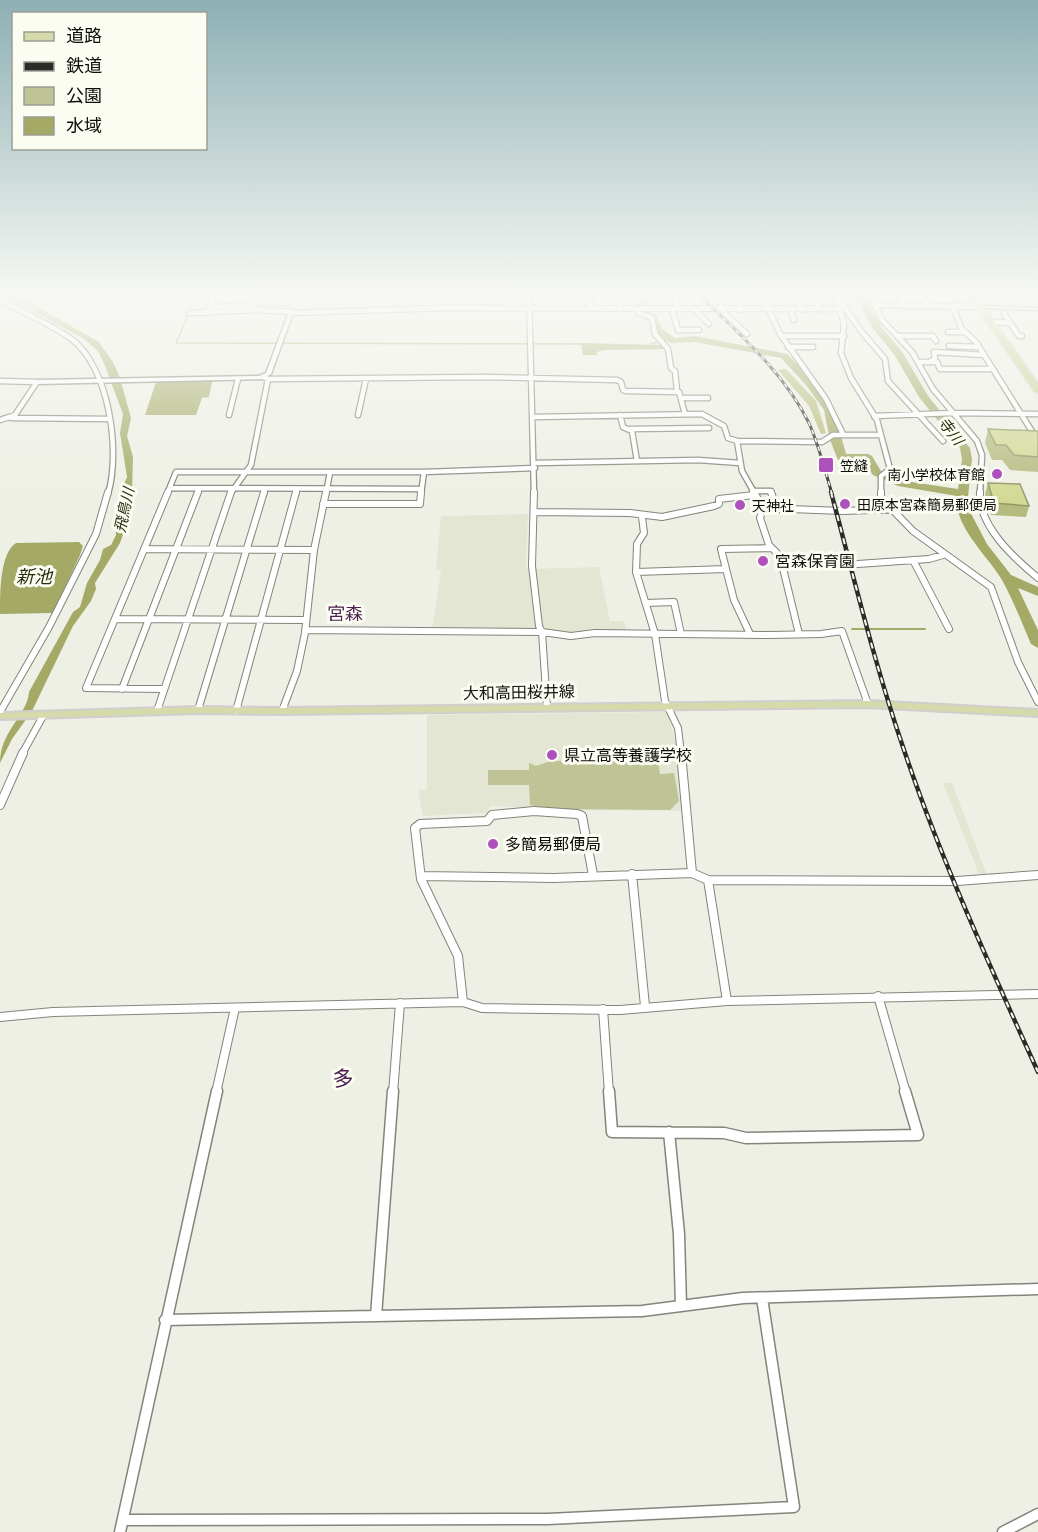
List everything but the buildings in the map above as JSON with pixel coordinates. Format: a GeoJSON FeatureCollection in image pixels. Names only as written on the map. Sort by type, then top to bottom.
{"type":"FeatureCollection","features":[{"type":"Feature","properties":{"kind":"highway"},"geometry":{"type":"LineString","coordinates":[[1020,364],[1038,390]]}},
{"type":"Feature","properties":{"kind":"main road","name":"大和高田桜井線"},"geometry":{"type":"LineString","coordinates":[[1,715],[41,716],[198,710],[868,704],[1038,713]]}},
{"type":"Feature","properties":{"kind":"street"},"geometry":{"type":"LineString","coordinates":[[1,715],[49,627],[96,534],[104,513],[113,471],[110,419],[104,391],[94,364]]}},
{"type":"Feature","properties":{"kind":"street"},"geometry":{"type":"LineString","coordinates":[[157,711],[232,489],[250,465],[265,378],[271,364]]}},
{"type":"Feature","properties":{"kind":"street"},"geometry":{"type":"LineString","coordinates":[[531,364],[535,466],[532,566],[539,626],[542,632],[547,706]]}},
{"type":"Feature","properties":{"kind":"street"},"geometry":{"type":"LineString","coordinates":[[670,364],[675,371],[677,391],[684,414]]}},
{"type":"Feature","properties":{"kind":"street"},"geometry":{"type":"LineString","coordinates":[[801,364],[827,398],[843,434]]}},
{"type":"Feature","properties":{"kind":"street"},"geometry":{"type":"LineString","coordinates":[[846,364],[874,416],[891,469],[880,476],[881,498],[913,531],[943,555],[991,587],[1018,662],[1038,702]]}},
{"type":"Feature","properties":{"kind":"street"},"geometry":{"type":"LineString","coordinates":[[886,364],[888,381],[943,441]]}},
{"type":"Feature","properties":{"kind":"street"},"geometry":{"type":"LineString","coordinates":[[919,364],[932,388],[970,431],[980,446],[982,455],[977,507],[1014,560],[1038,578]]}},
{"type":"Feature","properties":{"kind":"street"},"geometry":{"type":"LineString","coordinates":[[938,364],[940,369],[992,369]]}},
{"type":"Feature","properties":{"kind":"street"},"geometry":{"type":"LineString","coordinates":[[989,364],[1024,414],[1038,441]]}},
{"type":"Feature","properties":{"kind":"street"},"geometry":{"type":"LineString","coordinates":[[0,381],[532,378],[617,380],[626,391],[677,391]]}},
{"type":"Feature","properties":{"kind":"street"},"geometry":{"type":"LineString","coordinates":[[229,415],[237,379]]}},
{"type":"Feature","properties":{"kind":"street"},"geometry":{"type":"LineString","coordinates":[[358,416],[366,379]]}},
{"type":"Feature","properties":{"kind":"street"},"geometry":{"type":"LineString","coordinates":[[11,418],[37,382]]}},
{"type":"Feature","properties":{"kind":"street"},"geometry":{"type":"LineString","coordinates":[[681,398],[708,398]]}},
{"type":"Feature","properties":{"kind":"street"},"geometry":{"type":"LineString","coordinates":[[874,416],[952,413],[1038,414]]}},
{"type":"Feature","properties":{"kind":"street"},"geometry":{"type":"LineString","coordinates":[[534,417],[684,414],[710,416],[726,428],[728,438],[737,441],[822,442],[829,435],[880,435]]}},
{"type":"Feature","properties":{"kind":"street"},"geometry":{"type":"LineString","coordinates":[[620,415],[623,427],[630,429],[709,428]]}},
{"type":"Feature","properties":{"kind":"street"},"geometry":{"type":"LineString","coordinates":[[0,420],[11,418],[110,419]]}},
{"type":"Feature","properties":{"kind":"street"},"geometry":{"type":"LineString","coordinates":[[630,429],[637,460]]}},
{"type":"Feature","properties":{"kind":"street"},"geometry":{"type":"LineString","coordinates":[[737,441],[740,463],[753,493],[763,508],[777,510],[977,507]]}},
{"type":"Feature","properties":{"kind":"street"},"geometry":{"type":"LineString","coordinates":[[163,689],[86,688],[176,472],[424,472],[637,460],[740,463]]}},
{"type":"Feature","properties":{"kind":"street"},"geometry":{"type":"LineString","coordinates":[[282,711],[297,671],[305,630],[314,550],[330,472]]}},
{"type":"Feature","properties":{"kind":"street"},"geometry":{"type":"LineString","coordinates":[[323,504],[420,504],[424,472]]}},
{"type":"Feature","properties":{"kind":"street"},"geometry":{"type":"LineString","coordinates":[[170,488],[422,489]]}},
{"type":"Feature","properties":{"kind":"street"},"geometry":{"type":"LineString","coordinates":[[123,689],[199,489]]}},
{"type":"Feature","properties":{"kind":"street"},"geometry":{"type":"LineString","coordinates":[[198,710],[265,489]]}},
{"type":"Feature","properties":{"kind":"street"},"geometry":{"type":"LineString","coordinates":[[236,711],[297,489]]}},
{"type":"Feature","properties":{"kind":"street"},"geometry":{"type":"LineString","coordinates":[[535,512],[630,513],[642,517],[676,515],[714,506],[718,504],[719,499],[724,497],[771,491],[777,510]]}},
{"type":"Feature","properties":{"kind":"street"},"geometry":{"type":"LineString","coordinates":[[763,508],[760,518],[771,548],[778,553],[782,564],[799,634]]}},
{"type":"Feature","properties":{"kind":"street"},"geometry":{"type":"LineString","coordinates":[[642,517],[644,533],[637,544],[636,572],[655,634],[665,700],[678,728],[688,812],[692,873]]}},
{"type":"Feature","properties":{"kind":"street"},"geometry":{"type":"LineString","coordinates":[[750,634],[734,600],[721,549],[771,548]]}},
{"type":"Feature","properties":{"kind":"street"},"geometry":{"type":"LineString","coordinates":[[144,549],[314,550]]}},
{"type":"Feature","properties":{"kind":"street"},"geometry":{"type":"LineString","coordinates":[[858,564],[943,555]]}},
{"type":"Feature","properties":{"kind":"street"},"geometry":{"type":"LineString","coordinates":[[912,560],[949,629]]}},
{"type":"Feature","properties":{"kind":"street"},"geometry":{"type":"LineString","coordinates":[[636,572],[726,569]]}},
{"type":"Feature","properties":{"kind":"street"},"geometry":{"type":"LineString","coordinates":[[646,603],[674,602],[681,634]]}},
{"type":"Feature","properties":{"kind":"street"},"geometry":{"type":"LineString","coordinates":[[115,619],[306,620]]}},
{"type":"Feature","properties":{"kind":"street"},"geometry":{"type":"LineString","coordinates":[[305,630],[542,632],[571,636],[595,633],[821,634],[842,631],[868,704]]}},
{"type":"Feature","properties":{"kind":"street"},"geometry":{"type":"LineString","coordinates":[[0,804],[41,716]]}},
{"type":"Feature","properties":{"kind":"street"},"geometry":{"type":"LineString","coordinates":[[463,1002],[458,956],[421,876],[416,835],[416,828],[420,824],[487,821],[492,815],[534,811],[578,814],[582,816],[593,875]]}},
{"type":"Feature","properties":{"kind":"street"},"geometry":{"type":"LineString","coordinates":[[421,876],[459,875],[464,878],[507,879],[692,873],[708,880],[957,881],[1038,875]]}},
{"type":"Feature","properties":{"kind":"street"},"geometry":{"type":"LineString","coordinates":[[632,874],[645,1006]]}},
{"type":"Feature","properties":{"kind":"street"},"geometry":{"type":"LineString","coordinates":[[708,880],[727,1001]]}},
{"type":"Feature","properties":{"kind":"street"},"geometry":{"type":"LineString","coordinates":[[0,1017],[53,1012],[463,1002],[482,1008],[603,1009],[727,1001],[1038,994]]}},
{"type":"Feature","properties":{"kind":"street"},"geometry":{"type":"LineString","coordinates":[[603,1009],[612,1132],[724,1132],[746,1138],[918,1136],[878,996]]}},
{"type":"Feature","properties":{"kind":"street"},"geometry":{"type":"LineString","coordinates":[[376,1316],[400,1003]]}},
{"type":"Feature","properties":{"kind":"street"},"geometry":{"type":"LineString","coordinates":[[120,1532],[235,1008]]}},
{"type":"Feature","properties":{"kind":"street"},"geometry":{"type":"LineString","coordinates":[[669,1132],[679,1234],[681,1306]]}},
{"type":"Feature","properties":{"kind":"street"},"geometry":{"type":"LineString","coordinates":[[165,1320],[642,1311],[743,1298],[1038,1289]]}},
{"type":"Feature","properties":{"kind":"street"},"geometry":{"type":"LineString","coordinates":[[123,1520],[548,1519],[794,1507],[762,1298]]}},
{"type":"Feature","properties":{"kind":"street"},"geometry":{"type":"LineString","coordinates":[[1003,1532],[1038,1514]]}},
{"type":"Feature","properties":{"kind":"shaded area"},"geometry":{"type":"Polygon","coordinates":[[[786,369],[816,401],[826,433],[821,434],[809,406],[778,370],[786,369]]]}},
{"type":"Feature","properties":{"kind":"shaded area"},"geometry":{"type":"Polygon","coordinates":[[[528,514],[526,569],[599,567],[610,621],[624,621],[627,632],[570,633],[532,628],[432,629],[441,571],[436,569],[441,516],[528,514]]]}},
{"type":"Feature","properties":{"kind":"shaded area","name":"県立高等養護学校"},"geometry":{"type":"Polygon","coordinates":[[[667,712],[676,745],[684,811],[575,810],[490,806],[487,813],[423,816],[418,790],[427,789],[427,715],[667,712]]]}},
{"type":"Feature","properties":{"kind":"shaded area"},"geometry":{"type":"Polygon","coordinates":[[[943,783],[952,783],[987,875],[979,874],[943,783]]]}},
{"type":"Feature","properties":{"kind":"green space"},"geometry":{"type":"Polygon","coordinates":[[[658,760],[660,774],[674,773],[679,801],[670,810],[550,809],[530,805],[529,785],[488,785],[488,770],[529,770],[529,763],[536,766],[551,761],[658,760]]]}},
{"type":"Feature","properties":{"kind":"water","name":"飛鳥川"},"geometry":{"type":"Polygon","coordinates":[[[114,364],[131,418],[127,436],[133,457],[132,491],[125,507],[125,529],[120,543],[95,583],[96,589],[91,601],[73,626],[32,711],[12,739],[0,763],[4,742],[24,709],[29,692],[73,612],[80,607],[87,583],[100,560],[103,549],[111,545],[116,535],[115,519],[121,491],[127,477],[120,433],[123,414],[105,366],[114,364]]]}},
{"type":"Feature","properties":{"kind":"water"},"geometry":{"type":"Polygon","coordinates":[[[212,381],[209,397],[202,398],[196,415],[145,415],[156,382],[212,381]]]}},
{"type":"Feature","properties":{"kind":"water","name":"新池"},"geometry":{"type":"Polygon","coordinates":[[[79,542],[83,546],[80,555],[53,613],[0,614],[4,564],[11,548],[16,543],[79,542]]]}},
{"type":"Feature","properties":{"kind":"waterway"},"geometry":{"type":"LineString","coordinates":[[792,364],[810,383],[829,410],[835,440],[842,458],[864,456],[868,458],[877,473],[902,484],[962,493]]}},
{"type":"Feature","properties":{"kind":"waterway","name":"寺川"},"geometry":{"type":"LineString","coordinates":[[905,364],[924,397],[965,448],[967,459],[961,506],[981,545],[1007,578]]}},
{"type":"Feature","properties":{"kind":"waterway"},"geometry":{"type":"LineString","coordinates":[[993,364],[998,372]]}},
{"type":"Feature","properties":{"kind":"waterway"},"geometry":{"type":"LineString","coordinates":[[1008,390],[1038,435]]}},
{"type":"Feature","properties":{"kind":"waterway"},"geometry":{"type":"LineString","coordinates":[[1007,578],[1038,592]]}},
{"type":"Feature","properties":{"kind":"waterway","name":"寺川"},"geometry":{"type":"LineString","coordinates":[[1007,578],[1038,644]]}},
{"type":"Feature","properties":{"kind":"waterway"},"geometry":{"type":"LineString","coordinates":[[852,629],[925,629]]}},
{"type":"Feature","properties":{"kind":"railway"},"geometry":{"type":"LineString","coordinates":[[768,364],[799,404],[809,423],[832,494]]}},
{"type":"Feature","properties":{"kind":"railway"},"geometry":{"type":"LineString","coordinates":[[831,492],[865,622],[918,791],[967,912],[1038,1072]]}},
{"type":"Feature","properties":{"kind":"place","name":"笠縫"},"geometry":{"type":"Point","coordinates":[826,465]}},
{"type":"Feature","properties":{"kind":"place","name":"南小学校体育館"},"geometry":{"type":"Point","coordinates":[997,474]}},
{"type":"Feature","properties":{"kind":"place","name":"田原本宮森簡易郵便局"},"geometry":{"type":"Point","coordinates":[845,504]}},
{"type":"Feature","properties":{"kind":"place","name":"天神社"},"geometry":{"type":"Point","coordinates":[740,505]}},
{"type":"Feature","properties":{"kind":"place","name":"宮森保育園"},"geometry":{"type":"Point","coordinates":[763,561]}},
{"type":"Feature","properties":{"kind":"place","name":"県立高等養護学校"},"geometry":{"type":"Point","coordinates":[552,755]}},
{"type":"Feature","properties":{"kind":"place","name":"多簡易郵便局"},"geometry":{"type":"Point","coordinates":[493,844]}},
{"type":"Feature","properties":{"kind":"district","name":"宮森"},"geometry":{"type":"Point","coordinates":[345,613]}},
{"type":"Feature","properties":{"kind":"district","name":"多"},"geometry":{"type":"Point","coordinates":[343,1078]}}]}
